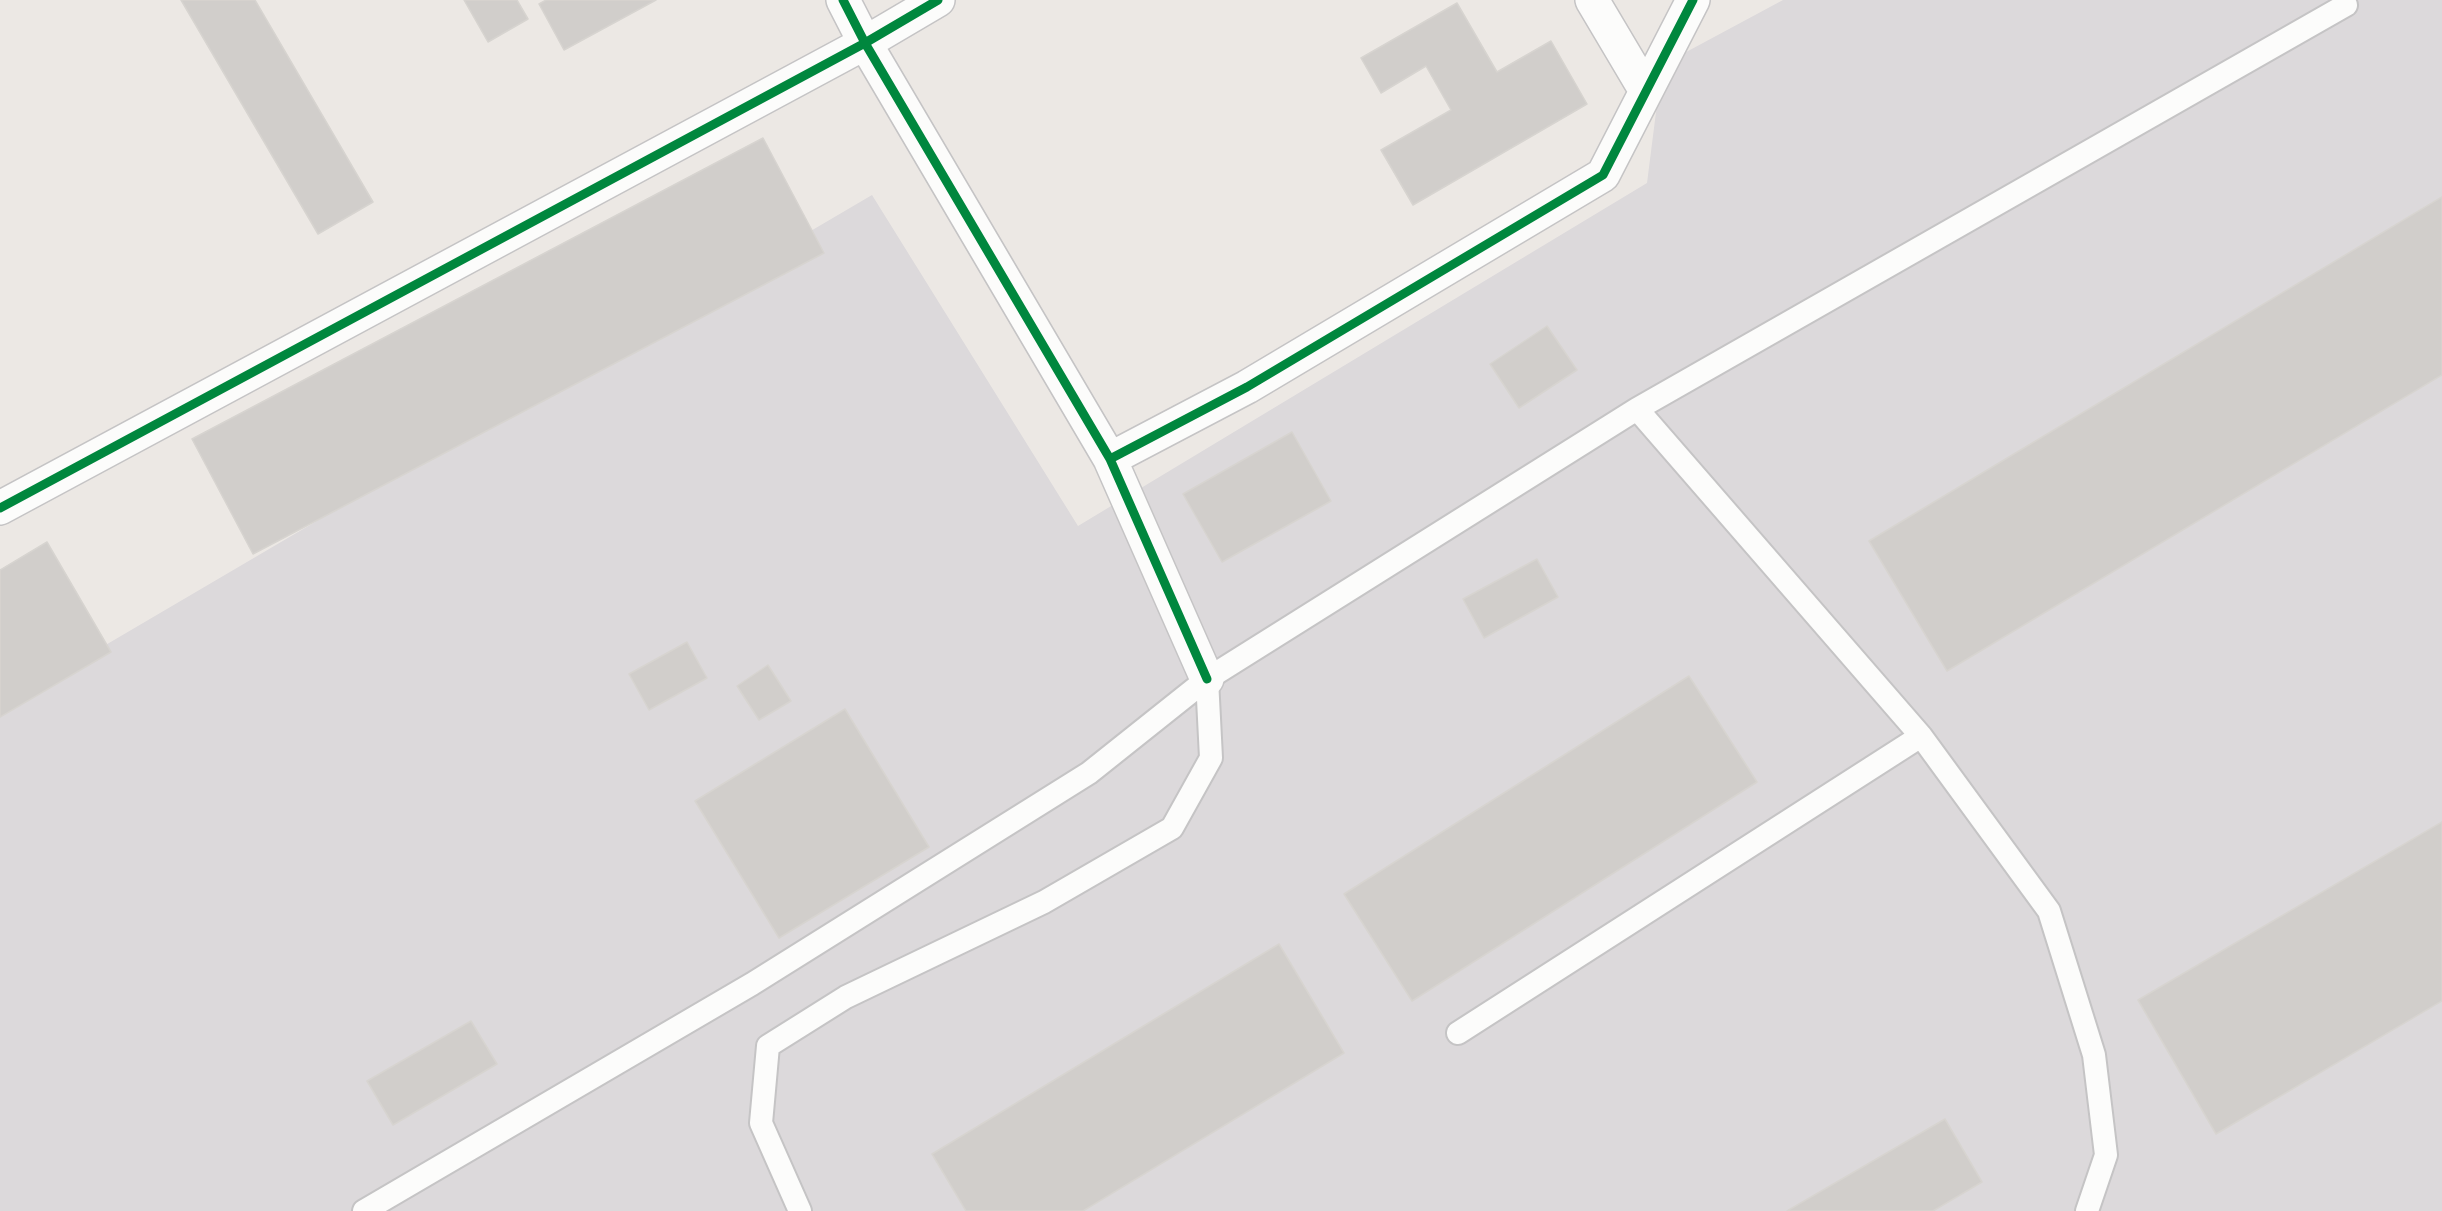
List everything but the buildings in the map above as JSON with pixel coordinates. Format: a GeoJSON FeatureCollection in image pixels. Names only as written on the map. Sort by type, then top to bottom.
{"type":"FeatureCollection","features":[{"type":"Feature","properties":{"kind":"street"},"geometry":{"type":"LineString","coordinates":[[843,0],[865,43],[1110,459],[1207,679]]}},
{"type":"Feature","properties":{"kind":"street"},"geometry":{"type":"LineString","coordinates":[[0,508],[865,43],[938,0]]}},
{"type":"Feature","properties":{"kind":"street"},"geometry":{"type":"LineString","coordinates":[[1592,0],[1646,91]]}},
{"type":"Feature","properties":{"kind":"street"},"geometry":{"type":"LineString","coordinates":[[1110,459],[1246,387],[1603,175],[1692,0]]}},
{"type":"Feature","properties":{"kind":"lane"},"geometry":{"type":"LineString","coordinates":[[364,1211],[752,984],[1089,773],[1207,679],[1637,409],[2346,4]]}},
{"type":"Feature","properties":{"kind":"lane"},"geometry":{"type":"LineString","coordinates":[[1637,409],[1922,736],[2049,911],[2094,1055],[2106,1155],[2088,1211]]}},
{"type":"Feature","properties":{"kind":"lane"},"geometry":{"type":"LineString","coordinates":[[800,1211],[761,1123],[768,1046],[846,997],[1044,902],[1172,828],[1211,758],[1207,679]]}},
{"type":"Feature","properties":{"kind":"lane"},"geometry":{"type":"LineString","coordinates":[[1458,1033],[1922,736]]}},
{"type":"Feature","properties":{"kind":"shaded area"},"geometry":{"type":"Polygon","coordinates":[[[1783,0],[2442,0],[2442,1211],[0,1211],[0,707],[872,195],[1078,526],[1647,183],[1662,65],[1783,0]]]}},
{"type":"Feature","properties":{"kind":"cycle path"},"geometry":{"type":"LineString","coordinates":[[843,0],[865,43],[1110,459],[1207,679]]}},
{"type":"Feature","properties":{"kind":"cycle path"},"geometry":{"type":"LineString","coordinates":[[0,508],[865,43],[938,0]]}},
{"type":"Feature","properties":{"kind":"cycle path"},"geometry":{"type":"LineString","coordinates":[[1110,459],[1247,387],[1603,175],[1693,0]]}}]}
